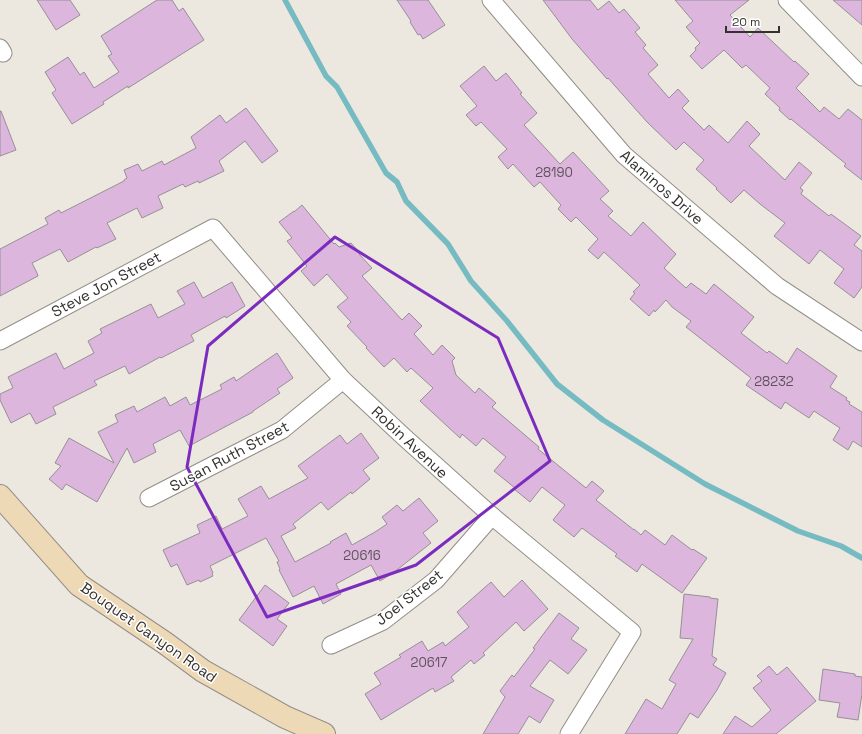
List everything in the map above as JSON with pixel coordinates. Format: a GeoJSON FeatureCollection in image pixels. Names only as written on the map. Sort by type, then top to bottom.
{"type":"FeatureCollection","features":[{"type":"Feature","properties":{"kind":"main road","name":"Bouquet Canyon Road"},"geometry":{"type":"LineString","coordinates":[[0,496],[79,585],[204,671],[285,717],[324,734]]}},
{"type":"Feature","properties":{"kind":"street","name":"Alaminos Drive"},"geometry":{"type":"LineString","coordinates":[[491,0],[624,156],[777,286],[862,342]]}},
{"type":"Feature","properties":{"kind":"street"},"geometry":{"type":"LineString","coordinates":[[786,0],[862,77]]}},
{"type":"Feature","properties":{"kind":"street","name":"Steve Jon Street"},"geometry":{"type":"LineString","coordinates":[[0,341],[213,228]]}},
{"type":"Feature","properties":{"kind":"street","name":"Robin Avenue"},"geometry":{"type":"LineString","coordinates":[[213,228],[343,380],[492,516],[632,632],[569,734]]}},
{"type":"Feature","properties":{"kind":"street","name":"Susan Ruth Street"},"geometry":{"type":"LineString","coordinates":[[149,498],[282,430],[343,380]]}},
{"type":"Feature","properties":{"kind":"street","name":"Joel Street"},"geometry":{"type":"LineString","coordinates":[[331,645],[383,620],[436,580],[492,516]]}},
{"type":"Feature","properties":{"kind":"highlighted area"},"geometry":{"type":"Polygon","coordinates":[[[335,237],[498,338],[550,461],[416,565],[267,617],[187,467],[208,346],[335,237]]]}},
{"type":"Feature","properties":{"kind":"building"},"geometry":{"type":"Polygon","coordinates":[[[37,0],[70,0],[80,15],[56,30],[37,0]]]}},
{"type":"Feature","properties":{"kind":"building"},"geometry":{"type":"Polygon","coordinates":[[[157,0],[172,0],[179,11],[183,8],[204,40],[128,88],[128,86],[103,102],[104,104],[72,124],[52,93],[56,90],[45,72],[68,57],[80,75],[84,72],[94,88],[119,72],[108,56],[112,54],[101,36],[157,0]]]}},
{"type":"Feature","properties":{"kind":"building"},"geometry":{"type":"Polygon","coordinates":[[[397,0],[428,0],[445,25],[423,39],[420,34],[418,35],[410,22],[411,21],[397,0]]]}},
{"type":"Feature","properties":{"kind":"building"},"geometry":{"type":"Polygon","coordinates":[[[543,0],[590,0],[598,10],[609,1],[619,13],[624,9],[640,28],[635,32],[646,45],[643,48],[658,65],[648,74],[669,98],[678,89],[689,101],[682,108],[704,130],[709,125],[728,143],[747,121],[760,134],[749,146],[785,180],[799,162],[812,173],[800,188],[803,190],[801,194],[829,216],[831,214],[861,236],[854,245],[862,251],[862,287],[854,298],[834,283],[844,269],[820,250],[809,264],[774,236],[785,223],[744,190],[731,203],[716,189],[717,188],[696,169],[704,160],[684,142],[676,150],[647,122],[572,39],[543,0]]]}},
{"type":"Feature","properties":{"kind":"building"},"geometry":{"type":"Polygon","coordinates":[[[675,0],[749,0],[730,15],[750,37],[758,28],[809,74],[796,88],[820,112],[824,107],[839,119],[848,109],[862,120],[862,180],[844,166],[846,164],[779,110],[780,108],[765,94],[770,88],[746,65],[742,68],[724,50],[702,69],[690,56],[700,43],[686,27],[693,21],[675,0]]]}},
{"type":"Feature","properties":{"kind":"building"},"geometry":{"type":"Polygon","coordinates":[[[833,0],[862,0],[862,25],[833,0]]]}},
{"type":"Feature","properties":{"kind":"building"},"geometry":{"type":"Polygon","coordinates":[[[484,66],[496,81],[506,73],[522,93],[520,94],[537,113],[524,125],[560,164],[573,152],[609,191],[600,199],[613,211],[608,216],[631,236],[643,222],[676,254],[664,268],[686,288],[691,283],[706,294],[714,284],[754,317],[741,333],[767,353],[769,351],[787,364],[797,348],[837,376],[830,387],[847,398],[846,400],[850,402],[849,404],[862,412],[862,447],[853,441],[848,450],[833,440],[840,428],[814,411],[809,418],[785,402],[781,409],[746,385],[751,378],[686,327],[691,321],[672,307],[666,300],[649,316],[630,299],[635,293],[633,292],[640,285],[604,252],[598,259],[588,250],[598,239],[576,217],[571,222],[558,209],[561,205],[540,182],[534,187],[513,164],[508,169],[498,157],[507,149],[481,122],[476,126],[466,115],[477,106],[460,86],[484,66]]]}},
{"type":"Feature","properties":{"kind":"building"},"geometry":{"type":"Polygon","coordinates":[[[246,108],[278,151],[262,163],[245,141],[219,161],[224,171],[199,183],[198,181],[185,187],[183,184],[158,196],[163,208],[142,218],[137,208],[107,223],[116,239],[97,248],[96,247],[68,262],[60,249],[32,263],[38,276],[0,296],[0,249],[48,224],[45,218],[59,210],[61,213],[124,181],[127,178],[124,170],[138,164],[142,171],[162,161],[164,165],[196,148],[191,137],[220,115],[226,123],[246,108]]]}},
{"type":"Feature","properties":{"kind":"building"},"geometry":{"type":"Polygon","coordinates":[[[0,111],[16,150],[0,156],[0,111]]]}},
{"type":"Feature","properties":{"kind":"building"},"geometry":{"type":"Polygon","coordinates":[[[302,205],[334,244],[335,243],[339,247],[351,243],[360,253],[359,254],[372,268],[362,276],[402,320],[409,313],[422,326],[414,334],[433,355],[442,345],[455,358],[452,361],[456,375],[475,393],[479,388],[496,403],[492,407],[539,447],[538,449],[586,488],[592,481],[604,491],[596,500],[641,535],[645,530],[665,545],[672,535],[692,550],[693,549],[707,558],[682,593],[642,564],[637,572],[615,556],[617,554],[582,528],[574,537],[553,520],[565,505],[542,487],[530,502],[494,471],[506,457],[483,438],[476,446],[462,434],[460,438],[420,401],[433,388],[411,368],[407,372],[394,358],[384,367],[347,326],[351,322],[337,307],[348,298],[327,274],[314,286],[301,271],[307,266],[287,241],[292,238],[279,222],[302,205]]]}},
{"type":"Feature","properties":{"kind":"building"},"geometry":{"type":"Polygon","coordinates":[[[194,282],[203,298],[232,282],[245,306],[226,318],[225,316],[191,335],[194,341],[129,374],[125,366],[94,381],[97,385],[53,407],[56,414],[36,424],[30,413],[11,423],[0,400],[0,394],[13,388],[8,377],[56,353],[64,369],[94,353],[88,341],[102,333],[100,329],[151,304],[158,318],[185,304],[177,291],[194,282]]]}},
{"type":"Feature","properties":{"kind":"building"},"geometry":{"type":"Polygon","coordinates":[[[277,353],[293,378],[277,389],[280,393],[253,412],[189,446],[180,430],[153,444],[156,452],[134,463],[127,448],[97,502],[66,484],[62,490],[49,479],[61,466],[55,463],[69,438],[114,463],[98,432],[118,422],[115,415],[134,406],[137,412],[165,397],[170,406],[186,397],[190,405],[222,389],[220,385],[234,377],[236,381],[277,353]]]}},
{"type":"Feature","properties":{"kind":"building"},"geometry":{"type":"Polygon","coordinates":[[[361,433],[379,458],[363,470],[370,479],[352,494],[351,492],[328,510],[321,502],[293,524],[296,528],[281,536],[295,562],[331,543],[330,542],[346,533],[352,545],[387,524],[382,517],[397,505],[403,511],[419,498],[438,521],[423,533],[431,543],[393,573],[380,581],[371,565],[336,584],[341,594],[323,604],[314,586],[293,597],[279,570],[280,569],[277,562],[279,561],[266,538],[210,566],[213,576],[200,582],[199,580],[187,585],[177,564],[171,567],[163,550],[200,533],[197,525],[216,516],[222,529],[248,516],[238,499],[261,486],[269,499],[308,478],[298,466],[340,435],[347,444],[361,433]]]}},
{"type":"Feature","properties":{"kind":"building"},"geometry":{"type":"Polygon","coordinates":[[[522,580],[548,609],[524,631],[516,622],[483,653],[485,655],[474,664],[471,660],[451,677],[454,681],[435,692],[433,688],[381,720],[365,694],[381,684],[374,673],[401,657],[399,655],[422,641],[428,651],[443,642],[445,646],[469,627],[457,612],[491,582],[504,597],[522,580]]]}},
{"type":"Feature","properties":{"kind":"building"},"geometry":{"type":"Polygon","coordinates":[[[265,585],[289,603],[277,619],[287,626],[273,646],[239,620],[265,585]]]}},
{"type":"Feature","properties":{"kind":"building"},"geometry":{"type":"Polygon","coordinates":[[[684,594],[718,599],[712,656],[717,659],[713,665],[726,673],[717,690],[698,718],[690,713],[677,734],[625,734],[646,699],[662,709],[676,684],[669,680],[693,639],[680,638],[684,594]]]}},
{"type":"Feature","properties":{"kind":"building"},"geometry":{"type":"Polygon","coordinates":[[[559,613],[579,628],[571,639],[587,650],[568,674],[550,660],[530,686],[554,700],[540,723],[529,716],[518,734],[483,734],[505,697],[500,691],[512,675],[514,677],[559,613]]]}},
{"type":"Feature","properties":{"kind":"building"},"geometry":{"type":"Polygon","coordinates":[[[769,666],[777,675],[787,667],[816,701],[776,734],[723,734],[735,716],[752,727],[771,710],[753,688],[762,681],[757,676],[769,666]]]}},
{"type":"Feature","properties":{"kind":"building"},"geometry":{"type":"Polygon","coordinates":[[[823,669],[855,674],[855,676],[862,677],[862,694],[858,720],[837,717],[840,703],[819,700],[823,669]]]}},
{"type":"Feature","properties":{"kind":"waterway"},"geometry":{"type":"LineString","coordinates":[[285,0],[326,76],[337,87],[386,173],[397,182],[406,201],[448,244],[471,281],[507,321],[557,384],[603,420],[705,484],[798,531],[841,546],[862,558]]}}]}
